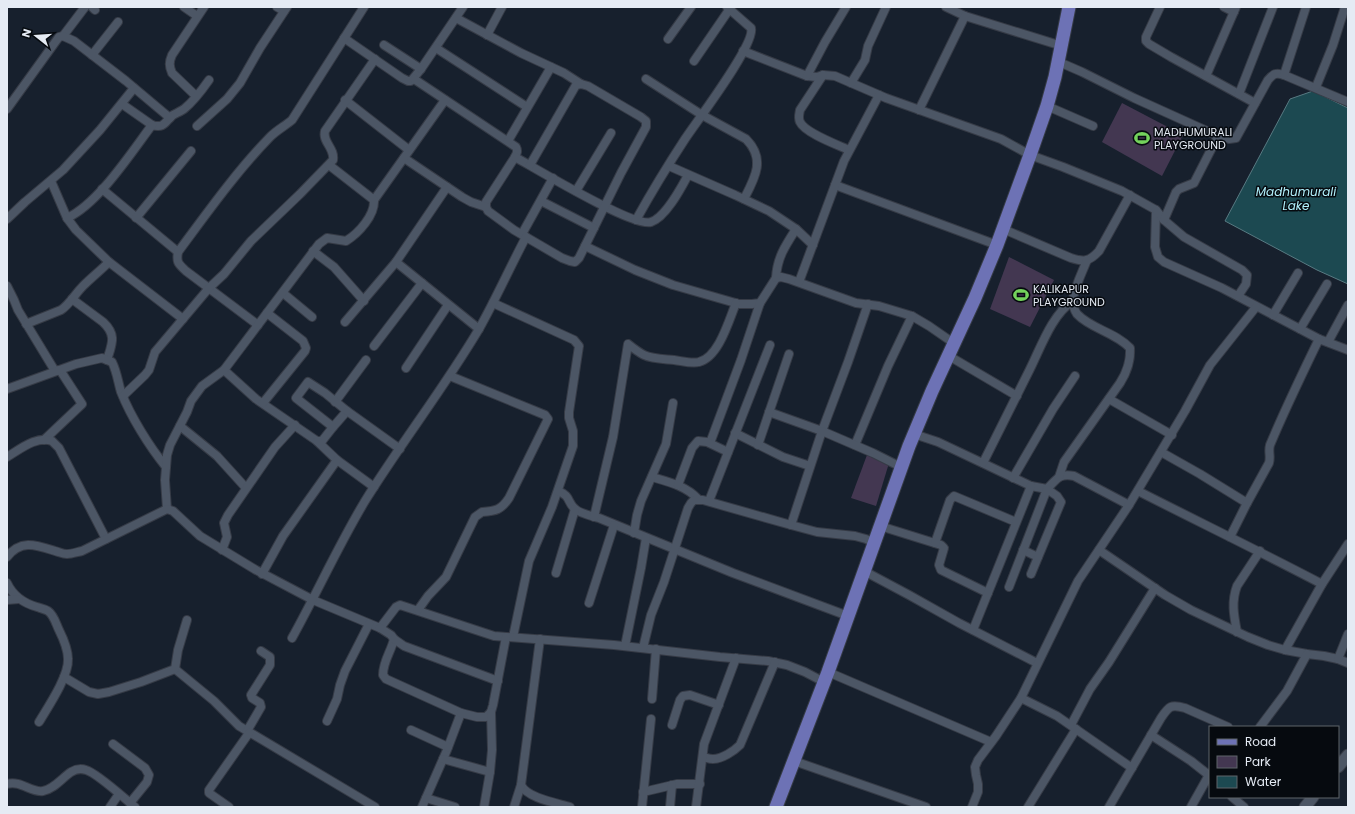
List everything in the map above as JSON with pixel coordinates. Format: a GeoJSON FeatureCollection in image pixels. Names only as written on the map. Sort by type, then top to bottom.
{"type":"FeatureCollection","features":[{"type":"Feature","properties":{"kind":"main road"},"geometry":{"type":"LineString","coordinates":[[776,807],[826,677],[901,467],[997,245],[1030,156],[1047,106],[1059,62],[1069,7]]}},
{"type":"Feature","properties":{"kind":"street"},"geometry":{"type":"LineString","coordinates":[[7,109],[59,37],[63,36],[85,7]]}},
{"type":"Feature","properties":{"kind":"street"},"geometry":{"type":"LineString","coordinates":[[184,7],[197,16]]}},
{"type":"Feature","properties":{"kind":"street"},"geometry":{"type":"LineString","coordinates":[[196,96],[172,73],[169,61],[204,7]]}},
{"type":"Feature","properties":{"kind":"street"},"geometry":{"type":"LineString","coordinates":[[258,325],[180,266],[176,259],[178,252],[233,180],[272,135],[292,120],[364,7]]}},
{"type":"Feature","properties":{"kind":"street"},"geometry":{"type":"LineString","coordinates":[[487,35],[502,7]]}},
{"type":"Feature","properties":{"kind":"street"},"geometry":{"type":"LineString","coordinates":[[668,39],[691,7]]}},
{"type":"Feature","properties":{"kind":"street"},"geometry":{"type":"LineString","coordinates":[[807,76],[846,7]]}},
{"type":"Feature","properties":{"kind":"street"},"geometry":{"type":"LineString","coordinates":[[851,83],[865,60],[868,46],[886,7]]}},
{"type":"Feature","properties":{"kind":"street"},"geometry":{"type":"LineString","coordinates":[[946,7],[965,16],[1062,46]]}},
{"type":"Feature","properties":{"kind":"street"},"geometry":{"type":"LineString","coordinates":[[1160,7],[1146,37],[1148,44],[1255,103]]}},
{"type":"Feature","properties":{"kind":"street"},"geometry":{"type":"LineString","coordinates":[[1206,76],[1235,9],[1224,7]]}},
{"type":"Feature","properties":{"kind":"street"},"geometry":{"type":"LineString","coordinates":[[1239,94],[1273,7]]}},
{"type":"Feature","properties":{"kind":"street"},"geometry":{"type":"LineString","coordinates":[[1284,75],[1306,7]]}},
{"type":"Feature","properties":{"kind":"street"},"geometry":{"type":"LineString","coordinates":[[1316,87],[1333,45],[1345,7]]}},
{"type":"Feature","properties":{"kind":"street"},"geometry":{"type":"LineString","coordinates":[[197,126],[227,99],[240,83],[283,8]]}},
{"type":"Feature","properties":{"kind":"street"},"geometry":{"type":"LineString","coordinates":[[344,38],[402,78],[411,81],[436,48],[456,18],[460,8]]}},
{"type":"Feature","properties":{"kind":"street"},"geometry":{"type":"LineString","coordinates":[[636,220],[685,139],[723,85],[751,35],[751,28],[729,8],[694,61]]}},
{"type":"Feature","properties":{"kind":"street"},"geometry":{"type":"LineString","coordinates":[[919,110],[965,16]]}},
{"type":"Feature","properties":{"kind":"street"},"geometry":{"type":"LineString","coordinates":[[404,158],[466,200],[486,207],[488,211],[524,236],[562,258],[570,262],[575,262],[586,246],[604,206],[646,127],[646,121],[641,117],[597,91],[456,18]]}},
{"type":"Feature","properties":{"kind":"street"},"geometry":{"type":"LineString","coordinates":[[92,55],[118,22]]}},
{"type":"Feature","properties":{"kind":"street"},"geometry":{"type":"LineString","coordinates":[[63,36],[74,41],[170,118]]}},
{"type":"Feature","properties":{"kind":"street"},"geometry":{"type":"LineString","coordinates":[[384,46],[421,69]]}},
{"type":"Feature","properties":{"kind":"street"},"geometry":{"type":"LineString","coordinates":[[436,48],[527,107]]}},
{"type":"Feature","properties":{"kind":"street"},"geometry":{"type":"LineString","coordinates":[[743,51],[807,76],[835,76],[879,95],[1001,139],[1030,156],[1062,167],[1130,195],[1156,210],[1164,220],[1184,237],[1242,270],[1247,275],[1246,284],[1238,296]]}},
{"type":"Feature","properties":{"kind":"street"},"geometry":{"type":"LineString","coordinates":[[124,396],[145,376],[149,370],[155,352],[209,288],[224,274],[251,241],[333,160],[333,152],[324,136],[325,130],[375,59]]}},
{"type":"Feature","properties":{"kind":"street"},"geometry":{"type":"LineString","coordinates":[[1059,62],[1134,98],[1218,136],[1229,139],[1236,138],[1272,75],[1279,73],[1316,87],[1348,102]]}},
{"type":"Feature","properties":{"kind":"street"},"geometry":{"type":"LineString","coordinates":[[508,142],[551,67]]}},
{"type":"Feature","properties":{"kind":"street"},"geometry":{"type":"LineString","coordinates":[[822,75],[800,110],[798,116],[800,122],[805,128],[849,150]]}},
{"type":"Feature","properties":{"kind":"street"},"geometry":{"type":"LineString","coordinates":[[646,78],[702,115],[746,139],[755,150],[757,158],[756,173],[744,199]]}},
{"type":"Feature","properties":{"kind":"street"},"geometry":{"type":"LineString","coordinates":[[414,79],[517,149],[518,152],[486,202],[486,207]]}},
{"type":"Feature","properties":{"kind":"street"},"geometry":{"type":"LineString","coordinates":[[122,104],[152,125],[158,127],[163,126],[170,118],[188,106],[210,80]]}},
{"type":"Feature","properties":{"kind":"street"},"geometry":{"type":"LineString","coordinates":[[530,165],[576,85],[582,84]]}},
{"type":"Feature","properties":{"kind":"street"},"geometry":{"type":"LineString","coordinates":[[7,220],[68,166],[134,88]]}},
{"type":"Feature","properties":{"kind":"street"},"geometry":{"type":"LineString","coordinates":[[799,282],[849,150],[879,95]]}},
{"type":"Feature","properties":{"kind":"street"},"geometry":{"type":"LineString","coordinates":[[346,100],[409,150]]}},
{"type":"Feature","properties":{"kind":"street"},"geometry":{"type":"LineString","coordinates":[[167,509],[167,455],[170,445],[191,401],[197,392],[202,386],[224,370],[313,251],[323,240],[327,238],[346,241],[351,238],[371,215],[374,207],[374,200],[445,100]]}},
{"type":"Feature","properties":{"kind":"street"},"geometry":{"type":"LineString","coordinates":[[1047,106],[1093,126]]}},
{"type":"Feature","properties":{"kind":"street"},"geometry":{"type":"LineString","coordinates":[[67,218],[74,215],[88,203],[115,175],[152,125]]}},
{"type":"Feature","properties":{"kind":"street"},"geometry":{"type":"LineString","coordinates":[[576,191],[611,133]]}},
{"type":"Feature","properties":{"kind":"street"},"geometry":{"type":"LineString","coordinates":[[1164,220],[1176,192],[1179,189],[1194,183],[1218,136]]}},
{"type":"Feature","properties":{"kind":"street"},"geometry":{"type":"LineString","coordinates":[[136,218],[191,151]]}},
{"type":"Feature","properties":{"kind":"street"},"geometry":{"type":"LineString","coordinates":[[515,157],[604,206],[636,220],[647,223],[653,222],[676,198],[688,175]]}},
{"type":"Feature","properties":{"kind":"street"},"geometry":{"type":"LineString","coordinates":[[329,165],[374,200]]}},
{"type":"Feature","properties":{"kind":"street"},"geometry":{"type":"LineString","coordinates":[[669,166],[744,199],[781,218],[796,229],[812,245]]}},
{"type":"Feature","properties":{"kind":"street"},"geometry":{"type":"LineString","coordinates":[[292,638],[345,536],[374,487],[450,376],[479,329],[553,178]]}},
{"type":"Feature","properties":{"kind":"street"},"geometry":{"type":"LineString","coordinates":[[51,181],[67,218],[76,230],[109,262],[183,319]]}},
{"type":"Feature","properties":{"kind":"street"},"geometry":{"type":"LineString","coordinates":[[835,185],[997,245]]}},
{"type":"Feature","properties":{"kind":"street"},"geometry":{"type":"LineString","coordinates":[[346,322],[396,262],[447,187]]}},
{"type":"Feature","properties":{"kind":"street"},"geometry":{"type":"LineString","coordinates":[[102,189],[178,252]]}},
{"type":"Feature","properties":{"kind":"street"},"geometry":{"type":"LineString","coordinates":[[1003,228],[1071,258],[1086,260],[1093,258],[1099,251],[1130,195]]}},
{"type":"Feature","properties":{"kind":"street"},"geometry":{"type":"LineString","coordinates":[[541,201],[594,228]]}},
{"type":"Feature","properties":{"kind":"street"},"geometry":{"type":"LineString","coordinates":[[1156,210],[1155,247],[1158,257],[1164,262],[1238,296],[1256,307],[1300,329],[1348,350]]}},
{"type":"Feature","properties":{"kind":"street"},"geometry":{"type":"LineString","coordinates":[[710,443],[742,360],[760,303],[776,278],[778,260],[796,229]]}},
{"type":"Feature","properties":{"kind":"street"},"geometry":{"type":"LineString","coordinates":[[586,246],[635,270],[662,281],[736,303],[760,303]]}},
{"type":"Feature","properties":{"kind":"street"},"geometry":{"type":"LineString","coordinates":[[313,251],[334,267],[364,301]]}},
{"type":"Feature","properties":{"kind":"street"},"geometry":{"type":"LineString","coordinates":[[1009,587],[1047,490],[1059,477],[1062,466],[1125,375],[1130,364],[1130,348],[1125,343],[1087,321],[1077,314],[1074,308],[1073,301],[1086,260]]}},
{"type":"Feature","properties":{"kind":"street"},"geometry":{"type":"LineString","coordinates":[[26,324],[61,310],[83,285],[109,262]]}},
{"type":"Feature","properties":{"kind":"street"},"geometry":{"type":"LineString","coordinates":[[396,262],[479,329]]}},
{"type":"Feature","properties":{"kind":"street"},"geometry":{"type":"LineString","coordinates":[[1273,315],[1298,273]]}},
{"type":"Feature","properties":{"kind":"street"},"geometry":{"type":"LineString","coordinates":[[776,278],[780,277],[799,282],[836,297],[856,303],[879,306],[912,316],[929,326],[952,350],[1017,396]]}},
{"type":"Feature","properties":{"kind":"street"},"geometry":{"type":"LineString","coordinates":[[374,346],[422,283]]}},
{"type":"Feature","properties":{"kind":"street"},"geometry":{"type":"LineString","coordinates":[[1300,329],[1327,284]]}},
{"type":"Feature","properties":{"kind":"street"},"geometry":{"type":"LineString","coordinates":[[7,286],[18,310],[55,371]]}},
{"type":"Feature","properties":{"kind":"street"},"geometry":{"type":"LineString","coordinates":[[283,293],[312,317]]}},
{"type":"Feature","properties":{"kind":"street"},"geometry":{"type":"LineString","coordinates":[[72,299],[108,326],[112,334],[112,340],[107,360]]}},
{"type":"Feature","properties":{"kind":"street"},"geometry":{"type":"LineString","coordinates":[[983,463],[1045,338],[1059,314],[1073,301]]}},
{"type":"Feature","properties":{"kind":"street"},"geometry":{"type":"LineString","coordinates":[[484,807],[490,772],[492,736],[491,712],[498,681],[531,558],[558,491],[573,446],[573,431],[569,418],[569,412],[579,346],[569,337],[493,303]]}},
{"type":"Feature","properties":{"kind":"street"},"geometry":{"type":"LineString","coordinates":[[594,517],[613,437],[628,344],[641,354],[651,357],[699,362],[708,356],[718,345],[736,303]]}},
{"type":"Feature","properties":{"kind":"street"},"geometry":{"type":"LineString","coordinates":[[791,525],[822,431],[868,304]]}},
{"type":"Feature","properties":{"kind":"street"},"geometry":{"type":"LineString","coordinates":[[406,368],[448,305]]}},
{"type":"Feature","properties":{"kind":"street"},"geometry":{"type":"LineString","coordinates":[[1328,342],[1348,305]]}},
{"type":"Feature","properties":{"kind":"street"},"geometry":{"type":"LineString","coordinates":[[972,807],[978,792],[976,767],[978,760],[1021,698],[1078,581],[1138,491],[1172,435],[1210,365],[1256,307]]}},
{"type":"Feature","properties":{"kind":"street"},"geometry":{"type":"LineString","coordinates":[[263,403],[306,348],[302,341],[267,313]]}},
{"type":"Feature","properties":{"kind":"street"},"geometry":{"type":"LineString","coordinates":[[855,445],[885,372],[912,316]]}},
{"type":"Feature","properties":{"kind":"street"},"geometry":{"type":"LineString","coordinates":[[1230,538],[1269,463],[1270,459],[1268,453],[1282,416],[1319,338]]}},
{"type":"Feature","properties":{"kind":"street"},"geometry":{"type":"LineString","coordinates":[[709,502],[770,345]]}},
{"type":"Feature","properties":{"kind":"street"},"geometry":{"type":"LineString","coordinates":[[758,445],[789,354]]}},
{"type":"Feature","properties":{"kind":"street"},"geometry":{"type":"LineString","coordinates":[[7,389],[55,371],[94,359],[102,358],[112,362],[124,396],[150,446],[166,467]]}},
{"type":"Feature","properties":{"kind":"street"},"geometry":{"type":"LineString","coordinates":[[335,402],[366,360]]}},
{"type":"Feature","properties":{"kind":"street"},"geometry":{"type":"LineString","coordinates":[[44,440],[82,404],[60,370],[55,371]]}},
{"type":"Feature","properties":{"kind":"street"},"geometry":{"type":"LineString","coordinates":[[224,370],[256,399],[317,441],[337,460],[374,487]]}},
{"type":"Feature","properties":{"kind":"street"},"geometry":{"type":"LineString","coordinates":[[418,610],[428,596],[446,577],[475,517],[482,512],[492,512],[500,508],[509,498],[548,419],[545,415],[450,376]]}},
{"type":"Feature","properties":{"kind":"street"},"geometry":{"type":"LineString","coordinates":[[1013,478],[1053,409],[1075,376]]}},
{"type":"Feature","properties":{"kind":"street"},"geometry":{"type":"LineString","coordinates":[[333,427],[296,398],[308,382],[400,449]]}},
{"type":"Feature","properties":{"kind":"street"},"geometry":{"type":"LineString","coordinates":[[1109,399],[1172,435]]}},
{"type":"Feature","properties":{"kind":"street"},"geometry":{"type":"LineString","coordinates":[[634,533],[641,501],[666,444],[673,403]]}},
{"type":"Feature","properties":{"kind":"street"},"geometry":{"type":"LineString","coordinates":[[317,441],[322,441],[347,411]]}},
{"type":"Feature","properties":{"kind":"street"},"geometry":{"type":"LineString","coordinates":[[769,412],[822,431],[901,467]]}},
{"type":"Feature","properties":{"kind":"street"},"geometry":{"type":"LineString","coordinates":[[222,550],[227,537],[224,523],[246,488],[275,447],[295,425]]}},
{"type":"Feature","properties":{"kind":"street"},"geometry":{"type":"LineString","coordinates":[[180,426],[217,456],[246,488]]}},
{"type":"Feature","properties":{"kind":"street"},"geometry":{"type":"LineString","coordinates":[[736,434],[783,457],[810,466]]}},
{"type":"Feature","properties":{"kind":"street"},"geometry":{"type":"LineString","coordinates":[[914,434],[938,442],[1030,486],[1047,490],[1057,496],[1061,502],[1031,574]]}},
{"type":"Feature","properties":{"kind":"street"},"geometry":{"type":"LineString","coordinates":[[7,457],[37,441],[44,440],[52,442],[59,448],[106,539]]}},
{"type":"Feature","properties":{"kind":"street"},"geometry":{"type":"LineString","coordinates":[[678,485],[695,444],[698,441],[702,440],[728,452]]}},
{"type":"Feature","properties":{"kind":"street"},"geometry":{"type":"LineString","coordinates":[[1161,452],[1247,503]]}},
{"type":"Feature","properties":{"kind":"street"},"geometry":{"type":"LineString","coordinates":[[262,574],[283,536],[337,460]]}},
{"type":"Feature","properties":{"kind":"street"},"geometry":{"type":"LineString","coordinates":[[1059,477],[1067,475],[1074,476],[1129,505]]}},
{"type":"Feature","properties":{"kind":"street"},"geometry":{"type":"LineString","coordinates":[[652,477],[678,485],[693,493],[698,499],[817,532],[855,536],[874,543]]}},
{"type":"Feature","properties":{"kind":"street"},"geometry":{"type":"LineString","coordinates":[[973,630],[1030,486]]}},
{"type":"Feature","properties":{"kind":"street"},"geometry":{"type":"LineString","coordinates":[[558,491],[567,496],[576,509],[594,517],[733,573],[848,616]]}},
{"type":"Feature","properties":{"kind":"street"},"geometry":{"type":"LineString","coordinates":[[1138,491],[1230,538],[1260,551],[1322,584]]}},
{"type":"Feature","properties":{"kind":"street"},"geometry":{"type":"LineString","coordinates":[[935,543],[950,500],[954,496],[1016,522]]}},
{"type":"Feature","properties":{"kind":"street"},"geometry":{"type":"LineString","coordinates":[[643,648],[651,615],[664,582],[690,503],[698,499]]}},
{"type":"Feature","properties":{"kind":"street"},"geometry":{"type":"LineString","coordinates":[[7,557],[11,552],[26,544],[35,545],[66,554],[82,551],[167,509],[173,511],[200,536],[262,574],[313,600],[380,628],[404,646],[498,681]]}},
{"type":"Feature","properties":{"kind":"street"},"geometry":{"type":"LineString","coordinates":[[556,573],[576,509]]}},
{"type":"Feature","properties":{"kind":"street"},"geometry":{"type":"LineString","coordinates":[[589,603],[614,524]]}},
{"type":"Feature","properties":{"kind":"street"},"geometry":{"type":"LineString","coordinates":[[880,526],[941,545],[944,548],[939,565],[942,570],[988,593]]}},
{"type":"Feature","properties":{"kind":"street"},"geometry":{"type":"LineString","coordinates":[[624,646],[646,538]]}},
{"type":"Feature","properties":{"kind":"street"},"geometry":{"type":"LineString","coordinates":[[1285,650],[1322,584],[1348,544]]}},
{"type":"Feature","properties":{"kind":"street"},"geometry":{"type":"LineString","coordinates":[[1023,550],[1038,557]]}},
{"type":"Feature","properties":{"kind":"street"},"geometry":{"type":"LineString","coordinates":[[1099,550],[1155,588],[1191,610],[1238,632],[1268,645],[1285,650],[1324,656],[1348,663]]}},
{"type":"Feature","properties":{"kind":"street"},"geometry":{"type":"LineString","coordinates":[[1238,632],[1233,605],[1235,592],[1260,551]]}},
{"type":"Feature","properties":{"kind":"street"},"geometry":{"type":"LineString","coordinates":[[864,571],[973,630],[1038,663]]}},
{"type":"Feature","properties":{"kind":"street"},"geometry":{"type":"LineString","coordinates":[[7,583],[19,599],[49,612],[63,638],[68,658],[68,667],[64,677],[39,722]]}},
{"type":"Feature","properties":{"kind":"street"},"geometry":{"type":"LineString","coordinates":[[1028,807],[1073,727],[1090,689],[1109,662],[1155,588]]}},
{"type":"Feature","properties":{"kind":"street"},"geometry":{"type":"LineString","coordinates":[[7,600],[19,599]]}},
{"type":"Feature","properties":{"kind":"street"},"geometry":{"type":"LineString","coordinates":[[380,628],[396,607],[400,605],[494,636],[624,646],[787,664],[805,672],[826,677],[991,742]]}},
{"type":"Feature","properties":{"kind":"street"},"geometry":{"type":"LineString","coordinates":[[175,669],[178,650],[187,620]]}},
{"type":"Feature","properties":{"kind":"street"},"geometry":{"type":"LineString","coordinates":[[327,721],[337,699],[345,671],[369,624]]}},
{"type":"Feature","properties":{"kind":"street"},"geometry":{"type":"LineString","coordinates":[[1338,659],[1348,634]]}},
{"type":"Feature","properties":{"kind":"street"},"geometry":{"type":"LineString","coordinates":[[394,639],[391,650],[384,663],[383,675],[386,679],[461,713],[477,717],[486,717],[491,712]]}},
{"type":"Feature","properties":{"kind":"street"},"geometry":{"type":"LineString","coordinates":[[514,807],[521,785],[540,639]]}},
{"type":"Feature","properties":{"kind":"street"},"geometry":{"type":"LineString","coordinates":[[652,700],[656,650]]}},
{"type":"Feature","properties":{"kind":"street"},"geometry":{"type":"LineString","coordinates":[[229,807],[209,793],[209,790],[248,732],[260,707],[260,703],[252,698],[251,695],[270,665],[270,657],[261,651]]}},
{"type":"Feature","properties":{"kind":"street"},"geometry":{"type":"LineString","coordinates":[[1261,726],[1286,691],[1307,654]]}},
{"type":"Feature","properties":{"kind":"street"},"geometry":{"type":"LineString","coordinates":[[696,807],[706,737],[736,658]]}},
{"type":"Feature","properties":{"kind":"street"},"geometry":{"type":"LineString","coordinates":[[703,759],[718,758],[732,752],[740,745],[775,662]]}},
{"type":"Feature","properties":{"kind":"street"},"geometry":{"type":"LineString","coordinates":[[64,677],[89,692],[98,694],[141,682],[175,669]]}},
{"type":"Feature","properties":{"kind":"street"},"geometry":{"type":"LineString","coordinates":[[175,669],[214,701],[233,721],[248,732],[375,807]]}},
{"type":"Feature","properties":{"kind":"street"},"geometry":{"type":"LineString","coordinates":[[672,725],[680,700],[683,696],[690,695],[719,705]]}},
{"type":"Feature","properties":{"kind":"street"},"geometry":{"type":"LineString","coordinates":[[1021,698],[1057,716],[1132,768]]}},
{"type":"Feature","properties":{"kind":"street"},"geometry":{"type":"LineString","coordinates":[[1109,807],[1167,709],[1172,706],[1185,708],[1226,726]]}},
{"type":"Feature","properties":{"kind":"street"},"geometry":{"type":"LineString","coordinates":[[422,807],[461,713]]}},
{"type":"Feature","properties":{"kind":"street"},"geometry":{"type":"LineString","coordinates":[[642,807],[651,719]]}},
{"type":"Feature","properties":{"kind":"street"},"geometry":{"type":"LineString","coordinates":[[411,730],[448,747]]}},
{"type":"Feature","properties":{"kind":"street"},"geometry":{"type":"LineString","coordinates":[[1151,735],[1209,774]]}},
{"type":"Feature","properties":{"kind":"street"},"geometry":{"type":"LineString","coordinates":[[7,784],[18,784],[42,792],[77,769],[86,770],[94,774],[133,805],[148,782],[149,775],[145,768],[113,744]]}},
{"type":"Feature","properties":{"kind":"street"},"geometry":{"type":"LineString","coordinates":[[1339,766],[1348,755]]}},
{"type":"Feature","properties":{"kind":"street"},"geometry":{"type":"LineString","coordinates":[[443,759],[490,772]]}},
{"type":"Feature","properties":{"kind":"street"},"geometry":{"type":"LineString","coordinates":[[794,761],[824,773],[926,807]]}},
{"type":"Feature","properties":{"kind":"street"},"geometry":{"type":"LineString","coordinates":[[1190,807],[1209,777]]}},
{"type":"Feature","properties":{"kind":"street"},"geometry":{"type":"LineString","coordinates":[[643,792],[672,785],[700,784]]}},
{"type":"Feature","properties":{"kind":"street"},"geometry":{"type":"LineString","coordinates":[[521,785],[523,789],[532,795],[570,807]]}},
{"type":"Feature","properties":{"kind":"street"},"geometry":{"type":"LineString","coordinates":[[670,807],[672,785]]}},
{"type":"Feature","properties":{"kind":"street"},"geometry":{"type":"LineString","coordinates":[[110,807],[119,794]]}},
{"type":"Feature","properties":{"kind":"street"},"geometry":{"type":"LineString","coordinates":[[426,798],[456,807]]}},
{"type":"Feature","properties":{"kind":"street"},"geometry":{"type":"LineString","coordinates":[[1233,798],[1244,807]]}},
{"type":"Feature","properties":{"kind":"street"},"geometry":{"type":"LineString","coordinates":[[1305,807],[1312,798]]}},
{"type":"Feature","properties":{"kind":"green space","name":"MADHUMURALI PLAYGROUND"},"geometry":{"type":"Polygon","coordinates":[[[1122,103],[1183,135],[1162,176],[1102,142],[1122,103]]]}},
{"type":"Feature","properties":{"kind":"green space","name":"KALIKAPUR PLAYGROUND"},"geometry":{"type":"Polygon","coordinates":[[[1009,257],[1054,280],[1030,327],[990,309],[1009,257]]]}},
{"type":"Feature","properties":{"kind":"green space"},"geometry":{"type":"Polygon","coordinates":[[[867,455],[889,463],[876,506],[851,498],[867,455]]]}},
{"type":"Feature","properties":{"kind":"water","name":"Madhumurali Lake"},"geometry":{"type":"Polygon","coordinates":[[[1313,91],[1348,108],[1348,284],[1317,270],[1225,221],[1290,99],[1313,91]]]}},
{"type":"Feature","properties":{"kind":"place","name":"MADHUMURALI PLAYGROUND"},"geometry":{"type":"Point","coordinates":[1142,138]}},
{"type":"Feature","properties":{"kind":"place","name":"KALIKAPUR PLAYGROUND"},"geometry":{"type":"Point","coordinates":[1021,295]}}]}
